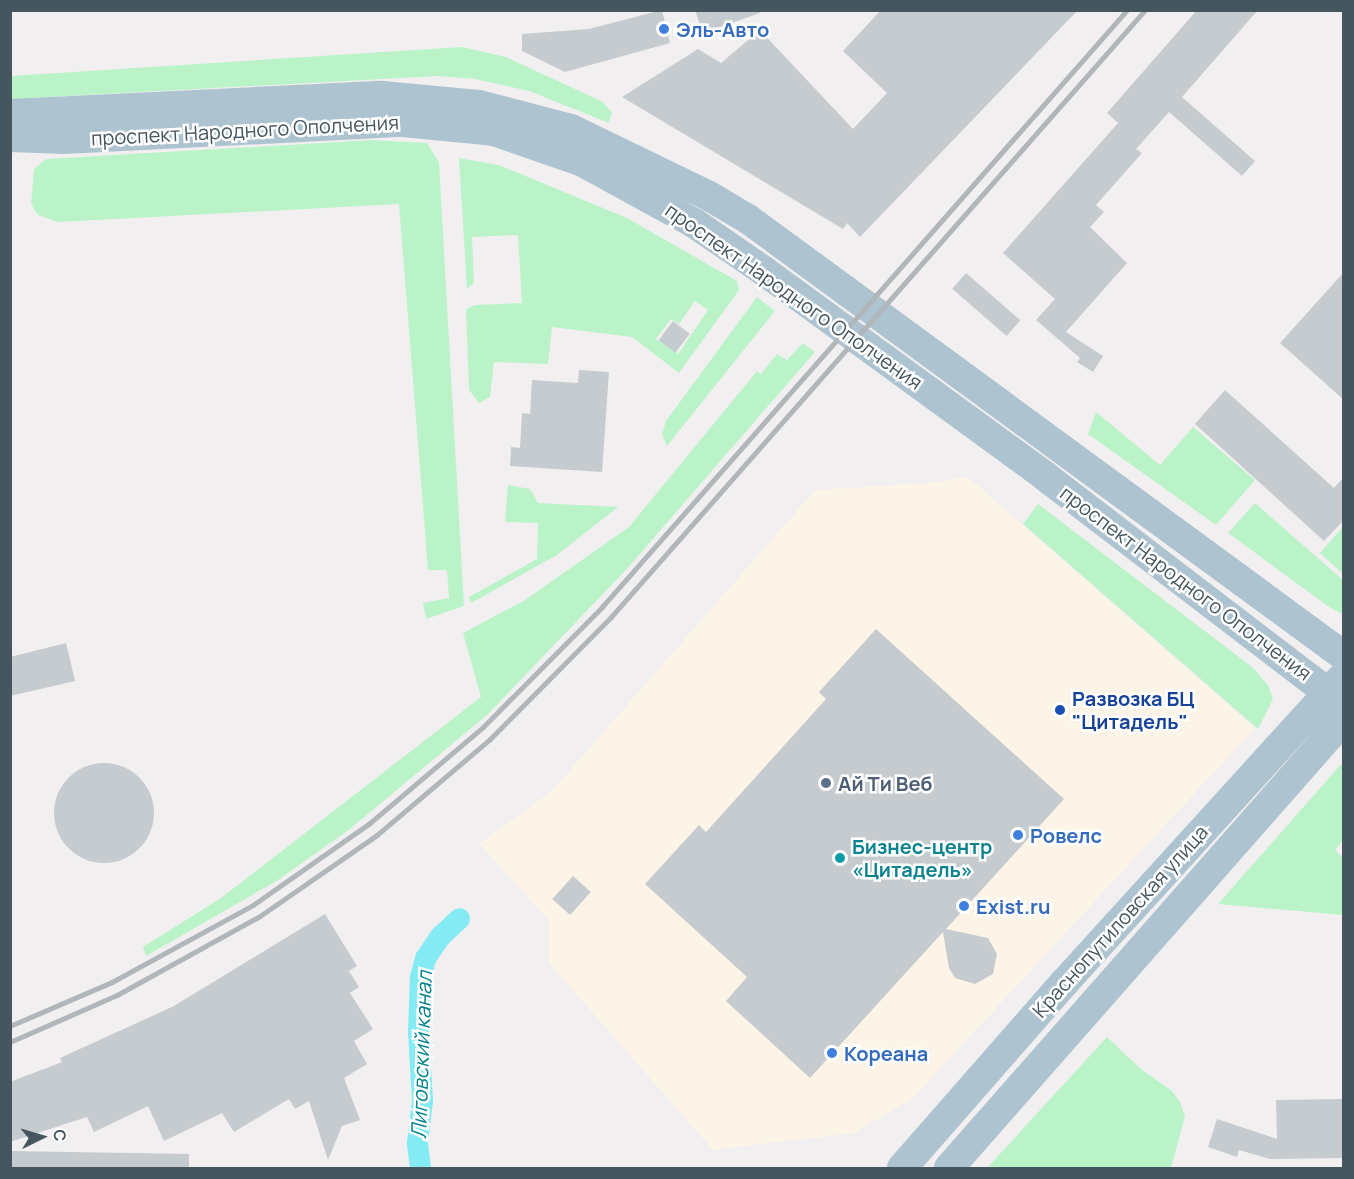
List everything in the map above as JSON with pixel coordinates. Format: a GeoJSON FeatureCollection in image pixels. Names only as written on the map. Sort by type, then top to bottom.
{"type":"FeatureCollection","features":[{"type":"Feature","properties":{"kind":"main road","name":"проспект Народного Ополчения"},"geometry":{"type":"LineString","coordinates":[[10,114],[382,96],[479,105],[571,129],[709,196],[748,219],[1344,656]]}},
{"type":"Feature","properties":{"kind":"main road","name":"проспект Народного Ополчения"},"geometry":{"type":"LineString","coordinates":[[10,137],[64,139],[403,122],[494,131],[583,162],[694,223],[764,271],[1338,691]]}},
{"type":"Feature","properties":{"kind":"main road","name":"Краснопутиловская улица"},"geometry":{"type":"LineString","coordinates":[[902,1168],[1338,691]]}},
{"type":"Feature","properties":{"kind":"main road","name":"Краснопутиловская улица"},"geometry":{"type":"LineString","coordinates":[[949,1168],[1344,719]]}},
{"type":"Feature","properties":{"kind":"shaded area"},"geometry":{"type":"Polygon","coordinates":[[[968,477],[1255,728],[912,1099],[854,1133],[713,1150],[549,963],[549,920],[479,844],[552,791],[815,490],[929,483],[968,477]]]}},
{"type":"Feature","properties":{"kind":"green space"},"geometry":{"type":"Polygon","coordinates":[[[462,47],[506,57],[603,102],[612,113],[609,123],[529,91],[475,79],[439,76],[11,99],[11,76],[462,47]]]}},
{"type":"Feature","properties":{"kind":"green space"},"geometry":{"type":"Polygon","coordinates":[[[372,140],[427,143],[439,162],[464,606],[426,619],[423,603],[449,598],[447,570],[428,570],[399,204],[58,222],[38,215],[31,204],[34,169],[46,159],[372,140]]]}},
{"type":"Feature","properties":{"kind":"green space"},"geometry":{"type":"Polygon","coordinates":[[[459,158],[499,165],[627,218],[737,281],[739,290],[679,373],[632,337],[552,327],[548,364],[494,362],[490,397],[479,403],[469,390],[466,309],[475,305],[522,303],[518,235],[472,237],[474,283],[467,289],[459,158]],[[695,301],[679,324],[671,319],[656,339],[678,354],[708,310],[695,301]]]}},
{"type":"Feature","properties":{"kind":"green space"},"geometry":{"type":"Polygon","coordinates":[[[757,297],[775,311],[667,446],[662,434],[666,421],[757,297]]]}},
{"type":"Feature","properties":{"kind":"green space"},"geometry":{"type":"Polygon","coordinates":[[[803,343],[815,352],[625,571],[487,715],[350,829],[278,880],[146,956],[143,947],[221,898],[481,697],[463,633],[525,600],[629,527],[757,371],[761,374],[777,354],[787,360],[803,343]]]}},
{"type":"Feature","properties":{"kind":"green space"},"geometry":{"type":"Polygon","coordinates":[[[1096,412],[1160,465],[1193,427],[1255,480],[1216,525],[1088,434],[1096,412]]]}},
{"type":"Feature","properties":{"kind":"green space"},"geometry":{"type":"Polygon","coordinates":[[[508,485],[530,489],[538,503],[618,507],[557,555],[471,603],[469,597],[537,559],[538,523],[505,522],[508,485]]]}},
{"type":"Feature","properties":{"kind":"green space"},"geometry":{"type":"Polygon","coordinates":[[[1255,503],[1343,580],[1343,614],[1329,607],[1228,533],[1255,503]]]}},
{"type":"Feature","properties":{"kind":"green space"},"geometry":{"type":"Polygon","coordinates":[[[1038,504],[1252,667],[1268,685],[1273,699],[1258,729],[1023,524],[1038,504]]]}},
{"type":"Feature","properties":{"kind":"green space"},"geometry":{"type":"Polygon","coordinates":[[[1343,527],[1343,574],[1320,553],[1343,527]]]}},
{"type":"Feature","properties":{"kind":"green space"},"geometry":{"type":"Polygon","coordinates":[[[1343,762],[1343,840],[1335,850],[1343,858],[1343,915],[1218,904],[1343,762]]]}},
{"type":"Feature","properties":{"kind":"green space"},"geometry":{"type":"Polygon","coordinates":[[[1107,1037],[1142,1070],[1172,1091],[1180,1102],[1185,1116],[1171,1168],[987,1168],[1107,1037]]]}},
{"type":"Feature","properties":{"kind":"building"},"geometry":{"type":"Polygon","coordinates":[[[662,10],[670,43],[565,72],[522,51],[522,34],[589,29],[662,10]]]}},
{"type":"Feature","properties":{"kind":"building"},"geometry":{"type":"Polygon","coordinates":[[[695,10],[759,10],[760,13],[703,33],[695,10]]]}},
{"type":"Feature","properties":{"kind":"building"},"geometry":{"type":"Polygon","coordinates":[[[881,10],[1078,10],[860,237],[847,223],[843,229],[622,97],[698,49],[721,63],[760,30],[853,129],[887,93],[843,51],[881,10]]]}},
{"type":"Feature","properties":{"kind":"building"},"geometry":{"type":"Polygon","coordinates":[[[1197,10],[1258,10],[1182,97],[1255,161],[1242,176],[1169,112],[1136,149],[1142,153],[1096,205],[1104,212],[1090,227],[1127,263],[1066,332],[1103,356],[1093,372],[1077,362],[1080,358],[1036,320],[1055,299],[1003,253],[1118,123],[1107,113],[1197,10]]]}},
{"type":"Feature","properties":{"kind":"building"},"geometry":{"type":"Polygon","coordinates":[[[1344,272],[1344,400],[1280,343],[1344,272]]]}},
{"type":"Feature","properties":{"kind":"building"},"geometry":{"type":"Polygon","coordinates":[[[966,273],[1020,320],[1007,336],[952,289],[966,273]]]}},
{"type":"Feature","properties":{"kind":"building"},"geometry":{"type":"Polygon","coordinates":[[[673,321],[690,334],[675,353],[659,340],[673,321]]]}},
{"type":"Feature","properties":{"kind":"building"},"geometry":{"type":"Polygon","coordinates":[[[579,370],[609,372],[602,472],[510,466],[511,447],[520,448],[522,413],[530,414],[532,380],[578,383],[579,370]]]}},
{"type":"Feature","properties":{"kind":"building"},"geometry":{"type":"Polygon","coordinates":[[[1225,390],[1334,488],[1344,477],[1344,520],[1324,541],[1195,424],[1225,390]]]}},
{"type":"Feature","properties":{"kind":"building","name":"Бизнес-центр «Цитадель»"},"geometry":{"type":"Polygon","coordinates":[[[876,629],[1064,799],[946,929],[988,938],[997,954],[993,974],[975,984],[955,978],[949,968],[943,932],[810,1078],[726,1001],[747,977],[645,884],[699,825],[706,832],[826,699],[819,692],[876,629]]]}},
{"type":"Feature","properties":{"kind":"building"},"geometry":{"type":"Polygon","coordinates":[[[66,643],[75,681],[10,696],[10,657],[66,643]]]}},
{"type":"Feature","properties":{"kind":"building"},"geometry":{"type":"Polygon","coordinates":[[[104,763],[132,771],[146,785],[154,813],[146,841],[132,855],[104,863],[76,855],[62,841],[54,813],[62,785],[76,771],[104,763]]]}},
{"type":"Feature","properties":{"kind":"building"},"geometry":{"type":"Polygon","coordinates":[[[573,876],[591,892],[570,915],[552,899],[573,876]]]}},
{"type":"Feature","properties":{"kind":"building"},"geometry":{"type":"Polygon","coordinates":[[[325,914],[357,966],[349,971],[359,987],[350,993],[373,1029],[354,1041],[367,1064],[344,1078],[360,1120],[342,1126],[328,1160],[309,1101],[295,1109],[289,1099],[234,1132],[222,1113],[164,1141],[148,1106],[94,1132],[87,1117],[10,1142],[10,1082],[62,1062],[60,1058],[174,1006],[325,914]]]}},
{"type":"Feature","properties":{"kind":"building"},"geometry":{"type":"Polygon","coordinates":[[[1344,1099],[1344,1158],[1270,1159],[1239,1150],[1237,1157],[1208,1147],[1217,1119],[1277,1139],[1276,1100],[1344,1099]]]}},
{"type":"Feature","properties":{"kind":"building"},"geometry":{"type":"Polygon","coordinates":[[[10,1151],[189,1154],[189,1168],[10,1168],[10,1151]]]}},
{"type":"Feature","properties":{"kind":"waterway","name":"Лиговский канал"},"geometry":{"type":"LineString","coordinates":[[420,1168],[417,1142],[422,1100],[418,1031],[420,977],[425,958],[440,936],[459,918]]}},
{"type":"Feature","properties":{"kind":"railway"},"geometry":{"type":"LineString","coordinates":[[10,1026],[112,982],[253,905],[370,823],[483,727],[602,607],[1127,10]]}},
{"type":"Feature","properties":{"kind":"railway"},"geometry":{"type":"LineString","coordinates":[[10,1042],[117,995],[260,916],[377,835],[490,739],[611,617],[1145,10]]}},
{"type":"Feature","properties":{"kind":"place","name":"Эль-Авто"},"geometry":{"type":"Point","coordinates":[664,29]}},
{"type":"Feature","properties":{"kind":"place","name":"Развозка БЦ \"Цитадель\""},"geometry":{"type":"Point","coordinates":[1060,710]}},
{"type":"Feature","properties":{"kind":"place","name":"Ай Ти Веб"},"geometry":{"type":"Point","coordinates":[826,783]}},
{"type":"Feature","properties":{"kind":"place","name":"Ровелс"},"geometry":{"type":"Point","coordinates":[1018,835]}},
{"type":"Feature","properties":{"kind":"place","name":"Бизнес-центр «Цитадель»"},"geometry":{"type":"Point","coordinates":[840,858]}},
{"type":"Feature","properties":{"kind":"place","name":"Exist.ru"},"geometry":{"type":"Point","coordinates":[964,906]}},
{"type":"Feature","properties":{"kind":"place","name":"Кореана"},"geometry":{"type":"Point","coordinates":[832,1053]}}]}
